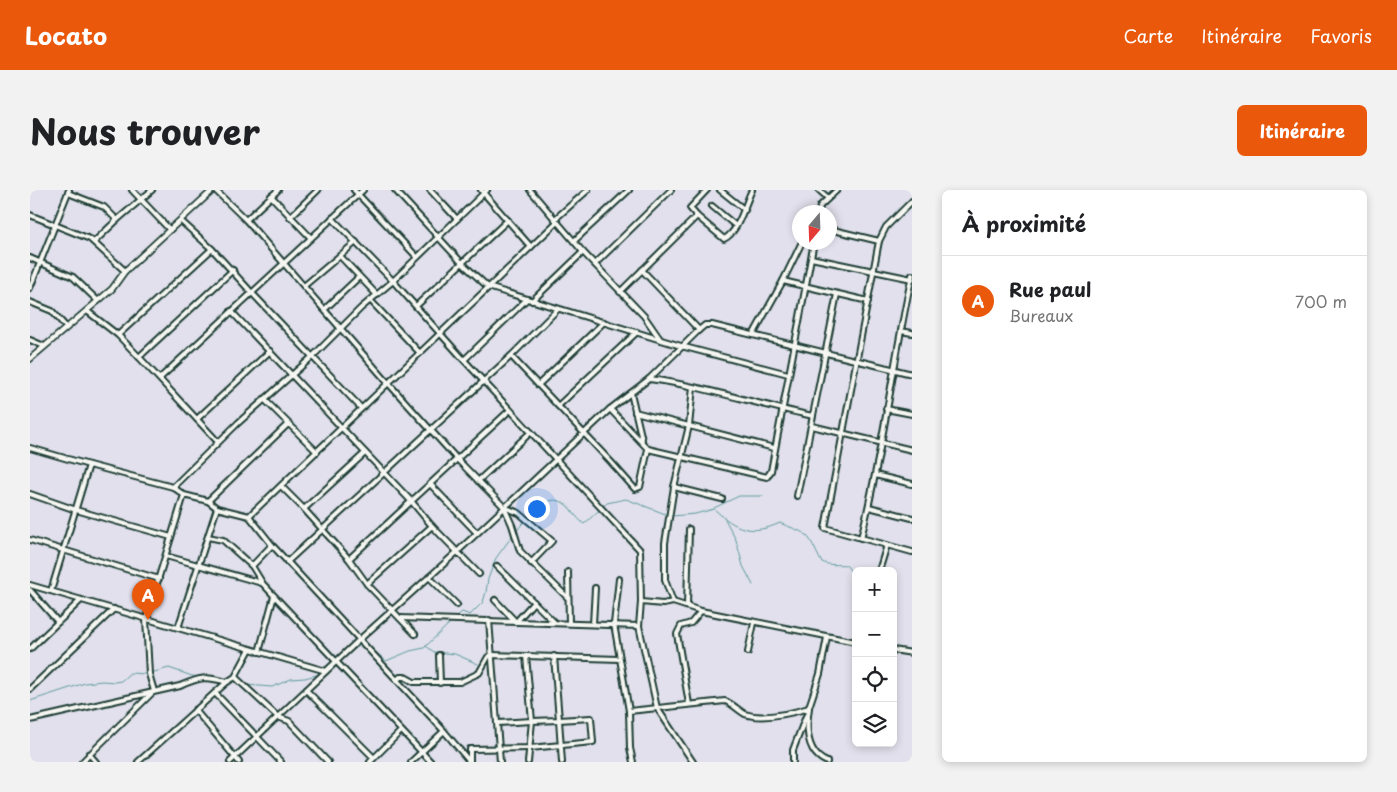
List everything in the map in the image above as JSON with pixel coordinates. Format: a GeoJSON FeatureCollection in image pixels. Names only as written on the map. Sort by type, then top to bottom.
{"type":"FeatureCollection","features":[{"type":"Feature","properties":{"kind":"street"},"geometry":{"type":"LineString","coordinates":[[132,190],[170,230]]}},
{"type":"Feature","properties":{"kind":"street"},"geometry":{"type":"LineString","coordinates":[[94,242],[152,190]]}},
{"type":"Feature","properties":{"kind":"street"},"geometry":{"type":"LineString","coordinates":[[30,359],[112,289],[125,271],[214,190],[246,220],[389,384],[504,508],[512,525],[518,546],[531,563],[567,597]]}},
{"type":"Feature","properties":{"kind":"street"},"geometry":{"type":"LineString","coordinates":[[246,220],[278,190]]}},
{"type":"Feature","properties":{"kind":"street"},"geometry":{"type":"LineString","coordinates":[[290,217],[318,190]]}},
{"type":"Feature","properties":{"kind":"street"},"geometry":{"type":"LineString","coordinates":[[354,190],[417,257]]}},
{"type":"Feature","properties":{"kind":"street"},"geometry":{"type":"LineString","coordinates":[[160,378],[363,190]]}},
{"type":"Feature","properties":{"kind":"street"},"geometry":{"type":"LineString","coordinates":[[395,190],[462,263],[488,287],[681,346],[788,374]]}},
{"type":"Feature","properties":{"kind":"street"},"geometry":{"type":"LineString","coordinates":[[430,190],[457,219]]}},
{"type":"Feature","properties":{"kind":"street"},"geometry":{"type":"LineString","coordinates":[[249,516],[361,408],[389,384],[588,190]]}},
{"type":"Feature","properties":{"kind":"street"},"geometry":{"type":"LineString","coordinates":[[574,241],[629,190]]}},
{"type":"Feature","properties":{"kind":"street"},"geometry":{"type":"LineString","coordinates":[[594,264],[671,190]]}},
{"type":"Feature","properties":{"kind":"street"},"geometry":{"type":"LineString","coordinates":[[707,190],[690,206],[691,211],[724,239],[728,238],[736,226],[745,210],[752,190]]}},
{"type":"Feature","properties":{"kind":"street"},"geometry":{"type":"LineString","coordinates":[[720,190],[745,210]]}},
{"type":"Feature","properties":{"kind":"street"},"geometry":{"type":"LineString","coordinates":[[819,190],[828,198]]}},
{"type":"Feature","properties":{"kind":"street"},"geometry":{"type":"LineString","coordinates":[[821,205],[836,190]]}},
{"type":"Feature","properties":{"kind":"street"},"geometry":{"type":"LineString","coordinates":[[173,487],[218,442],[393,281],[484,191],[531,247]]}},
{"type":"Feature","properties":{"kind":"street"},"geometry":{"type":"LineString","coordinates":[[532,191],[583,252],[647,320],[660,339]]}},
{"type":"Feature","properties":{"kind":"street"},"geometry":{"type":"LineString","coordinates":[[30,288],[68,192],[104,206],[117,220]]}},
{"type":"Feature","properties":{"kind":"street"},"geometry":{"type":"LineString","coordinates":[[271,196],[311,238]]}},
{"type":"Feature","properties":{"kind":"street"},"geometry":{"type":"LineString","coordinates":[[912,202],[886,227],[879,241],[825,528],[912,552]]}},
{"type":"Feature","properties":{"kind":"street"},"geometry":{"type":"LineString","coordinates":[[712,206],[736,226]]}},
{"type":"Feature","properties":{"kind":"street"},"geometry":{"type":"LineString","coordinates":[[30,215],[56,224],[94,242],[125,271]]}},
{"type":"Feature","properties":{"kind":"street"},"geometry":{"type":"LineString","coordinates":[[620,292],[697,216]]}},
{"type":"Feature","properties":{"kind":"street"},"geometry":{"type":"LineString","coordinates":[[332,218],[393,281],[640,550],[641,602],[639,626],[657,708],[693,762]]}},
{"type":"Feature","properties":{"kind":"street"},"geometry":{"type":"LineString","coordinates":[[416,306],[508,220]]}},
{"type":"Feature","properties":{"kind":"street"},"geometry":{"type":"LineString","coordinates":[[181,221],[233,270],[252,293],[361,408]]}},
{"type":"Feature","properties":{"kind":"street"},"geometry":{"type":"LineString","coordinates":[[837,231],[879,241]]}},
{"type":"Feature","properties":{"kind":"street"},"geometry":{"type":"LineString","coordinates":[[304,286],[356,242]]}},
{"type":"Feature","properties":{"kind":"street"},"geometry":{"type":"LineString","coordinates":[[118,336],[212,249]]}},
{"type":"Feature","properties":{"kind":"street"},"geometry":{"type":"LineString","coordinates":[[753,335],[798,250]]}},
{"type":"Feature","properties":{"kind":"street"},"geometry":{"type":"LineString","coordinates":[[610,409],[648,449],[767,477],[771,471],[812,250]]}},
{"type":"Feature","properties":{"kind":"street"},"geometry":{"type":"LineString","coordinates":[[532,301],[583,252]]}},
{"type":"Feature","properties":{"kind":"street"},"geometry":{"type":"LineString","coordinates":[[340,256],[377,295]]}},
{"type":"Feature","properties":{"kind":"street"},"geometry":{"type":"LineString","coordinates":[[30,258],[41,261],[73,277],[98,301]]}},
{"type":"Feature","properties":{"kind":"street"},"geometry":{"type":"LineString","coordinates":[[811,258],[912,277],[900,331],[895,369],[869,506],[861,538]]}},
{"type":"Feature","properties":{"kind":"street"},"geometry":{"type":"LineString","coordinates":[[139,357],[233,270]]}},
{"type":"Feature","properties":{"kind":"street"},"geometry":{"type":"LineString","coordinates":[[642,270],[699,330]]}},
{"type":"Feature","properties":{"kind":"street"},"geometry":{"type":"LineString","coordinates":[[325,309],[359,277]]}},
{"type":"Feature","properties":{"kind":"street"},"geometry":{"type":"LineString","coordinates":[[783,281],[868,301]]}},
{"type":"Feature","properties":{"kind":"street"},"geometry":{"type":"LineString","coordinates":[[797,496],[837,294]]}},
{"type":"Feature","properties":{"kind":"street"},"geometry":{"type":"LineString","coordinates":[[464,360],[526,300]]}},
{"type":"Feature","properties":{"kind":"street"},"geometry":{"type":"LineString","coordinates":[[371,301],[420,354]]}},
{"type":"Feature","properties":{"kind":"street"},"geometry":{"type":"LineString","coordinates":[[30,302],[50,310],[66,327]]}},
{"type":"Feature","properties":{"kind":"street"},"geometry":{"type":"LineString","coordinates":[[287,562],[511,356],[558,309]]}},
{"type":"Feature","properties":{"kind":"street"},"geometry":{"type":"LineString","coordinates":[[87,311],[118,336],[160,378],[218,442]]}},
{"type":"Feature","properties":{"kind":"street"},"geometry":{"type":"LineString","coordinates":[[232,311],[479,574]]}},
{"type":"Feature","properties":{"kind":"street"},"geometry":{"type":"LineString","coordinates":[[538,385],[604,322]]}},
{"type":"Feature","properties":{"kind":"street"},"geometry":{"type":"LineString","coordinates":[[230,762],[335,662],[457,552],[610,409],[649,379],[681,346],[705,326],[712,325],[912,374]]}},
{"type":"Feature","properties":{"kind":"street"},"geometry":{"type":"LineString","coordinates":[[900,331],[912,333]]}},
{"type":"Feature","properties":{"kind":"street"},"geometry":{"type":"LineString","coordinates":[[558,406],[637,332]]}},
{"type":"Feature","properties":{"kind":"street"},"geometry":{"type":"LineString","coordinates":[[30,340],[44,346]]}},
{"type":"Feature","properties":{"kind":"street"},"geometry":{"type":"LineString","coordinates":[[197,419],[270,351]]}},
{"type":"Feature","properties":{"kind":"street"},"geometry":{"type":"LineString","coordinates":[[511,356],[635,489],[640,487],[648,449]]}},
{"type":"Feature","properties":{"kind":"street"},"geometry":{"type":"LineString","coordinates":[[649,379],[671,382],[782,410],[814,416]]}},
{"type":"Feature","properties":{"kind":"street"},"geometry":{"type":"LineString","coordinates":[[673,602],[666,580],[665,543],[674,487],[689,426],[693,387]]}},
{"type":"Feature","properties":{"kind":"street"},"geometry":{"type":"LineString","coordinates":[[631,393],[643,442]]}},
{"type":"Feature","properties":{"kind":"street"},"geometry":{"type":"LineString","coordinates":[[264,400],[317,452]]}},
{"type":"Feature","properties":{"kind":"street"},"geometry":{"type":"LineString","coordinates":[[886,409],[912,414]]}},
{"type":"Feature","properties":{"kind":"street"},"geometry":{"type":"LineString","coordinates":[[349,559],[510,410]]}},
{"type":"Feature","properties":{"kind":"street"},"geometry":{"type":"LineString","coordinates":[[635,412],[774,448]]}},
{"type":"Feature","properties":{"kind":"street"},"geometry":{"type":"LineString","coordinates":[[208,501],[288,424]]}},
{"type":"Feature","properties":{"kind":"street"},"geometry":{"type":"LineString","coordinates":[[812,426],[912,450]]}},
{"type":"Feature","properties":{"kind":"street"},"geometry":{"type":"LineString","coordinates":[[478,481],[531,432]]}},
{"type":"Feature","properties":{"kind":"street"},"geometry":{"type":"LineString","coordinates":[[30,448],[89,466],[173,487],[184,495],[208,501],[217,508],[249,516],[287,562],[444,731],[470,762]]}},
{"type":"Feature","properties":{"kind":"street"},"geometry":{"type":"LineString","coordinates":[[304,509],[365,453]]}},
{"type":"Feature","properties":{"kind":"street"},"geometry":{"type":"LineString","coordinates":[[51,591],[89,466]]}},
{"type":"Feature","properties":{"kind":"street"},"geometry":{"type":"LineString","coordinates":[[875,475],[912,484]]}},
{"type":"Feature","properties":{"kind":"street"},"geometry":{"type":"LineString","coordinates":[[430,485],[477,533]]}},
{"type":"Feature","properties":{"kind":"street"},"geometry":{"type":"LineString","coordinates":[[281,486],[349,559],[367,584],[415,634]]}},
{"type":"Feature","properties":{"kind":"street"},"geometry":{"type":"LineString","coordinates":[[674,487],[722,499]]}},
{"type":"Feature","properties":{"kind":"street"},"geometry":{"type":"LineString","coordinates":[[30,494],[76,510],[172,538]]}},
{"type":"Feature","properties":{"kind":"street"},"geometry":{"type":"LineString","coordinates":[[154,691],[149,674],[146,619],[184,495]]}},
{"type":"Feature","properties":{"kind":"street"},"geometry":{"type":"LineString","coordinates":[[869,506],[912,518]]}},
{"type":"Feature","properties":{"kind":"street"},"geometry":{"type":"LineString","coordinates":[[178,628],[217,508]]}},
{"type":"Feature","properties":{"kind":"street"},"geometry":{"type":"LineString","coordinates":[[504,508],[519,513],[552,541],[531,563]]}},
{"type":"Feature","properties":{"kind":"street"},"geometry":{"type":"LineString","coordinates":[[367,584],[432,526]]}},
{"type":"Feature","properties":{"kind":"street"},"geometry":{"type":"LineString","coordinates":[[687,606],[689,529]]}},
{"type":"Feature","properties":{"kind":"street"},"geometry":{"type":"LineString","coordinates":[[208,536],[223,540],[252,566],[263,584],[430,762]]}},
{"type":"Feature","properties":{"kind":"street"},"geometry":{"type":"LineString","coordinates":[[30,540],[159,580]]}},
{"type":"Feature","properties":{"kind":"street"},"geometry":{"type":"LineString","coordinates":[[252,566],[272,545]]}},
{"type":"Feature","properties":{"kind":"street"},"geometry":{"type":"LineString","coordinates":[[880,567],[887,545]]}},
{"type":"Feature","properties":{"kind":"street"},"geometry":{"type":"LineString","coordinates":[[166,556],[263,584]]}},
{"type":"Feature","properties":{"kind":"street"},"geometry":{"type":"LineString","coordinates":[[497,566],[554,622]]}},
{"type":"Feature","properties":{"kind":"street"},"geometry":{"type":"LineString","coordinates":[[568,572],[569,623]]}},
{"type":"Feature","properties":{"kind":"street"},"geometry":{"type":"LineString","coordinates":[[429,577],[457,605]]}},
{"type":"Feature","properties":{"kind":"street"},"geometry":{"type":"LineString","coordinates":[[619,579],[614,624],[629,710],[630,748],[633,762]]}},
{"type":"Feature","properties":{"kind":"street"},"geometry":{"type":"LineString","coordinates":[[30,585],[326,671]]}},
{"type":"Feature","properties":{"kind":"street"},"geometry":{"type":"LineString","coordinates":[[593,624],[595,588]]}},
{"type":"Feature","properties":{"kind":"street"},"geometry":{"type":"LineString","coordinates":[[30,590],[58,622]]}},
{"type":"Feature","properties":{"kind":"street"},"geometry":{"type":"LineString","coordinates":[[259,652],[274,596]]}},
{"type":"Feature","properties":{"kind":"street"},"geometry":{"type":"LineString","coordinates":[[30,649],[81,600]]}},
{"type":"Feature","properties":{"kind":"street"},"geometry":{"type":"LineString","coordinates":[[495,600],[516,622]]}},
{"type":"Feature","properties":{"kind":"street"},"geometry":{"type":"LineString","coordinates":[[516,622],[534,602]]}},
{"type":"Feature","properties":{"kind":"street"},"geometry":{"type":"LineString","coordinates":[[641,602],[663,604],[673,602],[701,611],[754,623],[852,641]]}},
{"type":"Feature","properties":{"kind":"street"},"geometry":{"type":"LineString","coordinates":[[30,689],[114,610]]}},
{"type":"Feature","properties":{"kind":"street"},"geometry":{"type":"LineString","coordinates":[[690,704],[677,634],[681,626],[692,623],[701,611]]}},
{"type":"Feature","properties":{"kind":"street"},"geometry":{"type":"LineString","coordinates":[[400,618],[639,626]]}},
{"type":"Feature","properties":{"kind":"street"},"geometry":{"type":"LineString","coordinates":[[489,620],[500,762]]}},
{"type":"Feature","properties":{"kind":"street"},"geometry":{"type":"LineString","coordinates":[[748,652],[754,623]]}},
{"type":"Feature","properties":{"kind":"street"},"geometry":{"type":"LineString","coordinates":[[793,762],[793,750],[820,674],[827,637]]}},
{"type":"Feature","properties":{"kind":"street"},"geometry":{"type":"LineString","coordinates":[[30,639],[35,644]]}},
{"type":"Feature","properties":{"kind":"street"},"geometry":{"type":"LineString","coordinates":[[138,762],[227,682],[236,677],[250,649]]}},
{"type":"Feature","properties":{"kind":"street"},"geometry":{"type":"LineString","coordinates":[[897,651],[912,653]]}},
{"type":"Feature","properties":{"kind":"street"},"geometry":{"type":"LineString","coordinates":[[439,655],[440,683]]}},
{"type":"Feature","properties":{"kind":"street"},"geometry":{"type":"LineString","coordinates":[[397,680],[400,677],[405,677],[414,682],[460,682],[476,676],[483,668],[488,657],[492,655],[619,659]]}},
{"type":"Feature","properties":{"kind":"street"},"geometry":{"type":"LineString","coordinates":[[526,656],[532,721],[528,762]]}},
{"type":"Feature","properties":{"kind":"street"},"geometry":{"type":"LineString","coordinates":[[554,656],[562,762]]}},
{"type":"Feature","properties":{"kind":"street"},"geometry":{"type":"LineString","coordinates":[[30,720],[180,686],[200,677],[211,677],[227,682]]}},
{"type":"Feature","properties":{"kind":"street"},"geometry":{"type":"LineString","coordinates":[[236,677],[278,717],[289,721],[328,762]]}},
{"type":"Feature","properties":{"kind":"street"},"geometry":{"type":"LineString","coordinates":[[30,682],[35,684]]}},
{"type":"Feature","properties":{"kind":"street"},"geometry":{"type":"LineString","coordinates":[[306,690],[374,758]]}},
{"type":"Feature","properties":{"kind":"street"},"geometry":{"type":"LineString","coordinates":[[82,762],[154,691]]}},
{"type":"Feature","properties":{"kind":"street"},"geometry":{"type":"LineString","coordinates":[[216,692],[281,762]]}},
{"type":"Feature","properties":{"kind":"street"},"geometry":{"type":"LineString","coordinates":[[629,710],[725,701],[733,704],[739,711],[757,716],[794,712],[809,708]]}},
{"type":"Feature","properties":{"kind":"street"},"geometry":{"type":"LineString","coordinates":[[809,708],[807,724],[811,745],[817,756],[827,762]]}},
{"type":"Feature","properties":{"kind":"street"},"geometry":{"type":"LineString","coordinates":[[195,710],[240,762]]}},
{"type":"Feature","properties":{"kind":"street"},"geometry":{"type":"LineString","coordinates":[[470,762],[470,749],[530,748],[593,742],[591,718],[498,723]]}},
{"type":"Feature","properties":{"kind":"street"},"geometry":{"type":"LineString","coordinates":[[370,762],[401,731]]}},
{"type":"Feature","properties":{"kind":"street"},"geometry":{"type":"LineString","coordinates":[[411,762],[444,731]]}},
{"type":"Feature","properties":{"kind":"street"},"geometry":{"type":"LineString","coordinates":[[89,754],[96,762]]}},
{"type":"Feature","properties":{"kind":"waterway"},"geometry":{"type":"LineString","coordinates":[[714,508],[739,496],[763,496]]}},
{"type":"Feature","properties":{"kind":"waterway"},"geometry":{"type":"LineString","coordinates":[[516,532],[524,521],[542,504],[555,500],[565,504],[584,524],[607,503],[626,499],[668,515]]}},
{"type":"Feature","properties":{"kind":"waterway"},"geometry":{"type":"LineString","coordinates":[[672,516],[695,514],[714,509],[737,526],[752,530],[780,523],[806,535],[822,562],[846,565],[852,573]]}},
{"type":"Feature","properties":{"kind":"waterway"},"geometry":{"type":"LineString","coordinates":[[725,519],[736,540],[743,566],[753,585]]}},
{"type":"Feature","properties":{"kind":"waterway"},"geometry":{"type":"LineString","coordinates":[[455,618],[462,612],[470,615],[483,602],[488,579],[496,558],[513,535]]}},
{"type":"Feature","properties":{"kind":"waterway"},"geometry":{"type":"LineString","coordinates":[[365,642],[386,661],[410,651],[424,648],[452,621]]}},
{"type":"Feature","properties":{"kind":"waterway"},"geometry":{"type":"LineString","coordinates":[[340,662],[362,644]]}},
{"type":"Feature","properties":{"kind":"waterway"},"geometry":{"type":"LineString","coordinates":[[426,646],[434,652],[455,654],[478,664]]}},
{"type":"Feature","properties":{"kind":"waterway"},"geometry":{"type":"LineString","coordinates":[[326,673],[330,672],[337,665]]}},
{"type":"Feature","properties":{"kind":"waterway"},"geometry":{"type":"LineString","coordinates":[[30,701],[85,683],[121,681],[130,673],[147,674],[169,668],[192,676],[204,677]]}},
{"type":"Feature","properties":{"kind":"waterway"},"geometry":{"type":"LineString","coordinates":[[246,685],[272,687],[291,679],[320,674]]}},
{"type":"Feature","properties":{"kind":"place","name":"Rue paul"},"geometry":{"type":"Point","coordinates":[148,620]}}]}
